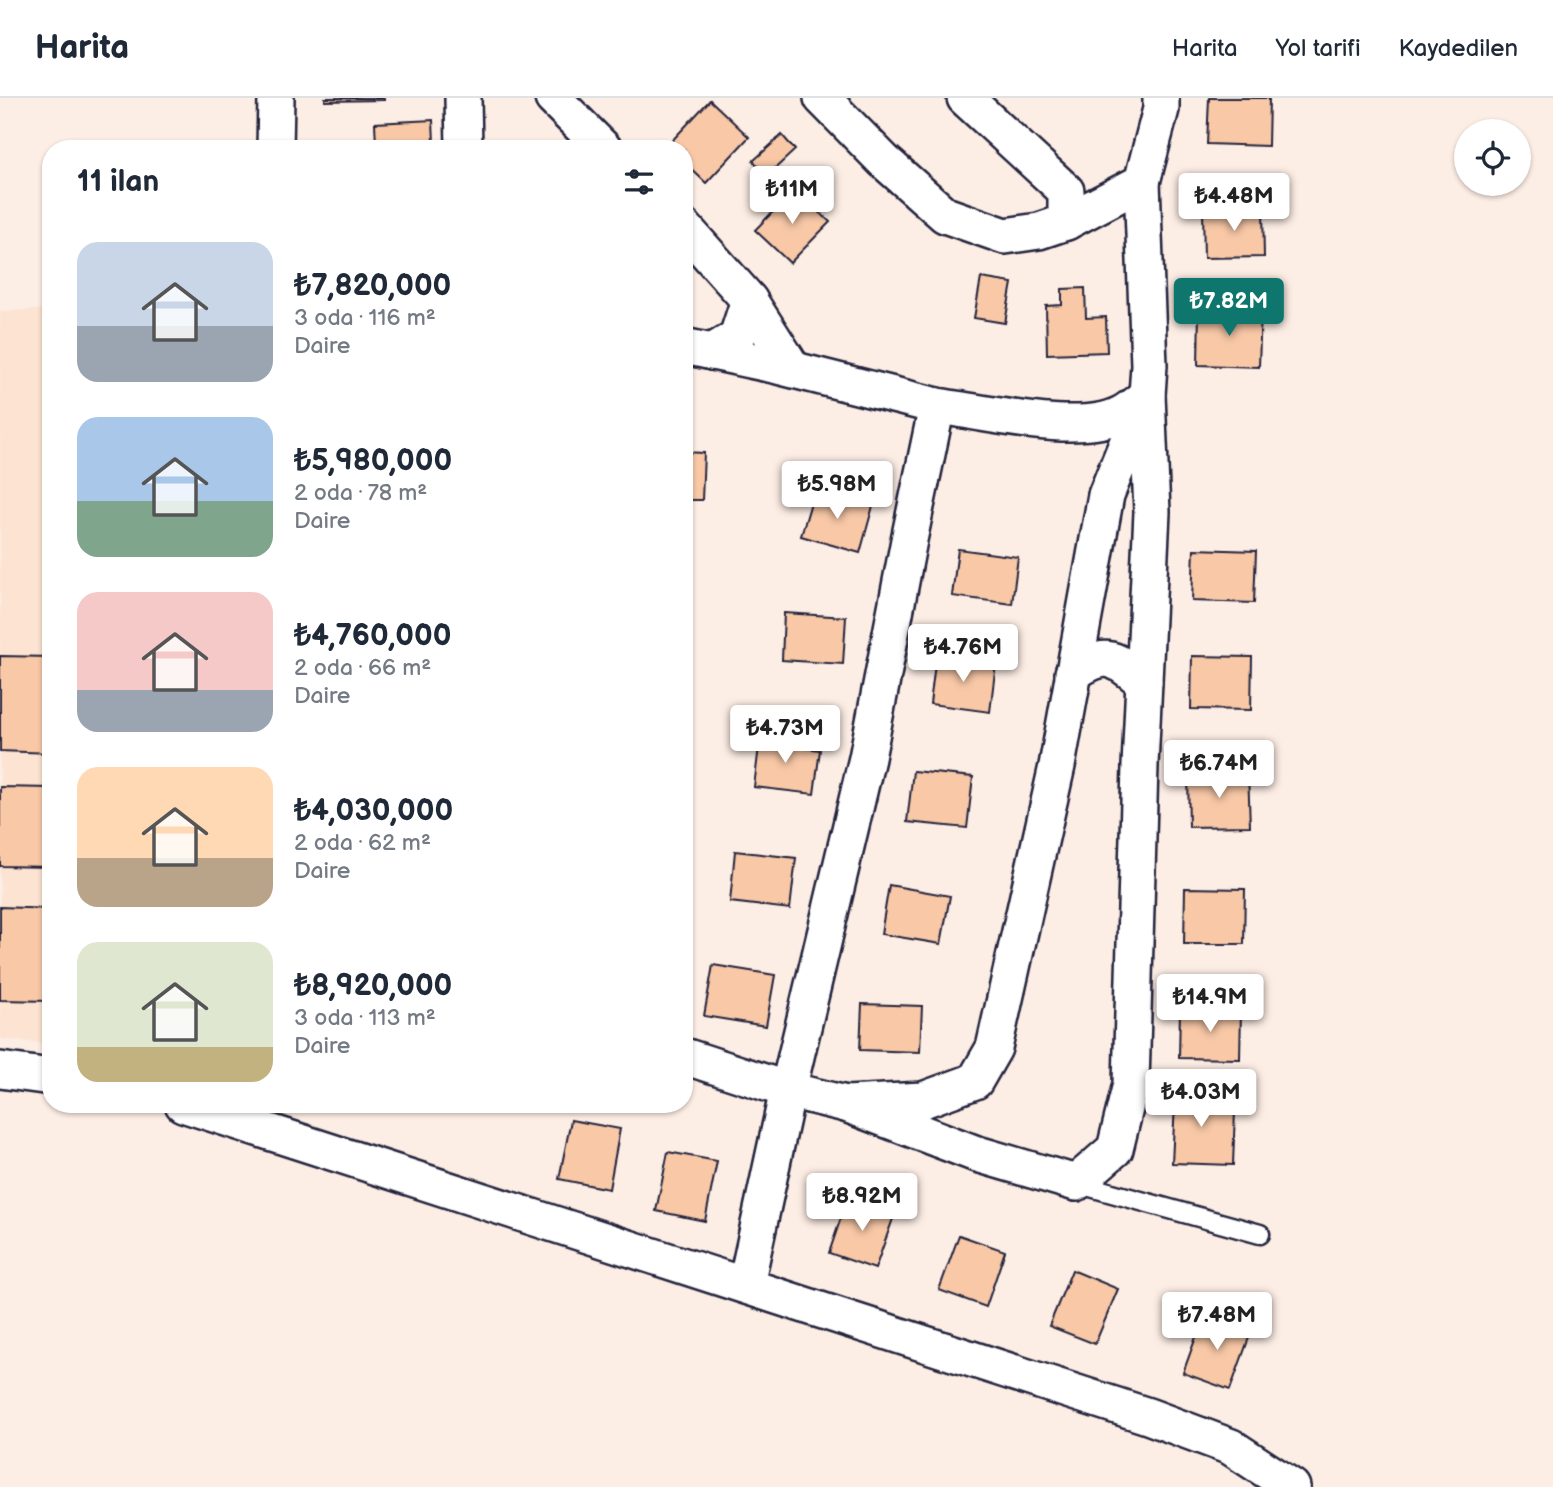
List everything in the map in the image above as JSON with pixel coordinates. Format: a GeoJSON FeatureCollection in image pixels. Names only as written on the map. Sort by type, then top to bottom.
{"type":"FeatureCollection","features":[{"type":"Feature","properties":{"kind":"street"},"geometry":{"type":"LineString","coordinates":[[275,98],[275,140]]}},
{"type":"Feature","properties":{"kind":"street"},"geometry":{"type":"LineString","coordinates":[[463,98],[464,140]]}},
{"type":"Feature","properties":{"kind":"street"},"geometry":{"type":"LineString","coordinates":[[553,98],[595,140]]}},
{"type":"Feature","properties":{"kind":"street"},"geometry":{"type":"LineString","coordinates":[[822,98],[884,161],[945,215],[1005,236],[1039,231],[1066,222],[1143,182]]}},
{"type":"Feature","properties":{"kind":"street"},"geometry":{"type":"LineString","coordinates":[[965,98],[1066,191],[1066,222]]}},
{"type":"Feature","properties":{"kind":"street"},"geometry":{"type":"LineString","coordinates":[[693,1059],[788,1090],[846,1104],[974,1153],[1076,1183],[1115,1149],[1131,1084],[1152,512],[1143,182],[1161,109],[1161,98]]}},
{"type":"Feature","properties":{"kind":"street"},"geometry":{"type":"LineString","coordinates":[[693,236],[749,300],[793,369]]}},
{"type":"Feature","properties":{"kind":"street"},"geometry":{"type":"LineString","coordinates":[[698,349],[737,337],[749,300]]}},
{"type":"Feature","properties":{"kind":"street"},"geometry":{"type":"LineString","coordinates":[[698,349],[793,369],[937,406],[1052,422],[1088,423],[1121,414],[1147,395]]}},
{"type":"Feature","properties":{"kind":"street"},"geometry":{"type":"LineString","coordinates":[[846,1104],[923,1100],[975,1081],[994,1048],[1056,766],[1105,495],[1147,395]]}},
{"type":"Feature","properties":{"kind":"street"},"geometry":{"type":"LineString","coordinates":[[746,1284],[788,1090],[867,758],[937,406]]}},
{"type":"Feature","properties":{"kind":"street"},"geometry":{"type":"LineString","coordinates":[[1073,673],[1097,659],[1105,658],[1118,662],[1144,682]]}},
{"type":"Feature","properties":{"kind":"street"},"geometry":{"type":"LineString","coordinates":[[0,1070],[42,1076]]}},
{"type":"Feature","properties":{"kind":"street"},"geometry":{"type":"LineString","coordinates":[[211,1113],[1160,1420],[1231,1447],[1292,1487]]}},
{"type":"Feature","properties":{"kind":"lane"},"geometry":{"type":"LineString","coordinates":[[1076,1183],[1261,1234]]}},
{"type":"Feature","properties":{"kind":"shaded area"},"geometry":{"type":"Polygon","coordinates":[[[42,309],[42,1043],[0,1039],[0,311],[42,309]]]}},
{"type":"Feature","properties":{"kind":"building"},"geometry":{"type":"Polygon","coordinates":[[[325,98],[384,98],[384,100],[325,101],[325,98]]]}},
{"type":"Feature","properties":{"kind":"building"},"geometry":{"type":"Polygon","coordinates":[[[1209,98],[1269,98],[1268,146],[1207,144],[1209,98]]]}},
{"type":"Feature","properties":{"kind":"building"},"geometry":{"type":"Polygon","coordinates":[[[710,100],[749,137],[706,183],[693,171],[693,140],[673,140],[710,100]]]}},
{"type":"Feature","properties":{"kind":"building"},"geometry":{"type":"Polygon","coordinates":[[[433,120],[434,140],[376,140],[375,123],[433,120]]]}},
{"type":"Feature","properties":{"kind":"building"},"geometry":{"type":"Polygon","coordinates":[[[782,135],[795,150],[767,176],[753,161],[782,135]]]}},
{"type":"Feature","properties":{"kind":"building"},"geometry":{"type":"Polygon","coordinates":[[[795,189],[830,222],[790,263],[755,230],[795,189]]]}},
{"type":"Feature","properties":{"kind":"building"},"geometry":{"type":"Polygon","coordinates":[[[1263,208],[1264,257],[1204,258],[1203,209],[1263,208]]]}},
{"type":"Feature","properties":{"kind":"building"},"geometry":{"type":"Polygon","coordinates":[[[981,278],[1012,283],[1005,323],[974,318],[981,278]]]}},
{"type":"Feature","properties":{"kind":"building"},"geometry":{"type":"Polygon","coordinates":[[[1085,288],[1086,318],[1106,317],[1107,352],[1047,354],[1046,306],[1062,305],[1062,289],[1085,288]]]}},
{"type":"Feature","properties":{"kind":"building"},"geometry":{"type":"Polygon","coordinates":[[[1199,309],[1261,310],[1259,367],[1198,365],[1199,309]]]}},
{"type":"Feature","properties":{"kind":"building"},"geometry":{"type":"Polygon","coordinates":[[[693,452],[704,453],[702,500],[693,500],[693,452]]]}},
{"type":"Feature","properties":{"kind":"building"},"geometry":{"type":"Polygon","coordinates":[[[815,489],[873,506],[860,553],[801,536],[815,489]]]}},
{"type":"Feature","properties":{"kind":"building"},"geometry":{"type":"Polygon","coordinates":[[[958,549],[1018,557],[1012,604],[952,596],[958,549]]]}},
{"type":"Feature","properties":{"kind":"building"},"geometry":{"type":"Polygon","coordinates":[[[1194,549],[1256,551],[1254,603],[1192,601],[1194,549]]]}},
{"type":"Feature","properties":{"kind":"building"},"geometry":{"type":"Polygon","coordinates":[[[784,613],[846,617],[843,664],[782,660],[784,613]]]}},
{"type":"Feature","properties":{"kind":"building"},"geometry":{"type":"Polygon","coordinates":[[[936,655],[996,663],[990,712],[930,704],[936,655]]]}},
{"type":"Feature","properties":{"kind":"building"},"geometry":{"type":"Polygon","coordinates":[[[0,656],[42,657],[42,753],[0,751],[0,656]]]}},
{"type":"Feature","properties":{"kind":"building"},"geometry":{"type":"Polygon","coordinates":[[[1192,656],[1252,657],[1251,710],[1191,709],[1192,656]]]}},
{"type":"Feature","properties":{"kind":"building"},"geometry":{"type":"Polygon","coordinates":[[[761,730],[785,733],[784,745],[820,750],[814,794],[754,787],[761,730]]]}},
{"type":"Feature","properties":{"kind":"building"},"geometry":{"type":"Polygon","coordinates":[[[913,771],[973,777],[967,828],[907,822],[913,771]]]}},
{"type":"Feature","properties":{"kind":"building"},"geometry":{"type":"Polygon","coordinates":[[[1248,772],[1250,826],[1189,827],[1188,774],[1248,772]]]}},
{"type":"Feature","properties":{"kind":"building"},"geometry":{"type":"Polygon","coordinates":[[[0,787],[42,788],[42,867],[0,866],[0,787]]]}},
{"type":"Feature","properties":{"kind":"building"},"geometry":{"type":"Polygon","coordinates":[[[735,851],[796,858],[790,909],[730,902],[735,851]]]}},
{"type":"Feature","properties":{"kind":"building"},"geometry":{"type":"Polygon","coordinates":[[[889,885],[950,896],[941,944],[881,934],[889,885]]]}},
{"type":"Feature","properties":{"kind":"building"},"geometry":{"type":"Polygon","coordinates":[[[1185,888],[1245,889],[1244,944],[1184,944],[1185,888]]]}},
{"type":"Feature","properties":{"kind":"building"},"geometry":{"type":"Polygon","coordinates":[[[0,907],[42,909],[42,1001],[0,1000],[0,907]]]}},
{"type":"Feature","properties":{"kind":"building"},"geometry":{"type":"Polygon","coordinates":[[[713,965],[775,975],[766,1026],[704,1016],[713,965]]]}},
{"type":"Feature","properties":{"kind":"building"},"geometry":{"type":"Polygon","coordinates":[[[862,1004],[922,1006],[920,1052],[860,1050],[862,1004]]]}},
{"type":"Feature","properties":{"kind":"building"},"geometry":{"type":"Polygon","coordinates":[[[1180,1009],[1241,1010],[1240,1059],[1179,1058],[1180,1009]]]}},
{"type":"Feature","properties":{"kind":"building"},"geometry":{"type":"Polygon","coordinates":[[[1176,1083],[1205,1084],[1204,1109],[1235,1110],[1233,1165],[1172,1163],[1176,1083]]]}},
{"type":"Feature","properties":{"kind":"building"},"geometry":{"type":"Polygon","coordinates":[[[571,1120],[620,1129],[609,1189],[559,1179],[571,1120]]]}},
{"type":"Feature","properties":{"kind":"building"},"geometry":{"type":"Polygon","coordinates":[[[668,1152],[717,1161],[705,1221],[656,1211],[668,1152]]]}},
{"type":"Feature","properties":{"kind":"building"},"geometry":{"type":"Polygon","coordinates":[[[848,1197],[895,1213],[875,1269],[829,1253],[848,1197]]]}},
{"type":"Feature","properties":{"kind":"building"},"geometry":{"type":"Polygon","coordinates":[[[959,1235],[1005,1251],[986,1307],[939,1290],[959,1235]]]}},
{"type":"Feature","properties":{"kind":"building"},"geometry":{"type":"Polygon","coordinates":[[[1072,1270],[1118,1289],[1095,1344],[1049,1326],[1072,1270]]]}},
{"type":"Feature","properties":{"kind":"building"},"geometry":{"type":"Polygon","coordinates":[[[1204,1315],[1251,1332],[1230,1390],[1183,1373],[1204,1315]]]}}]}
